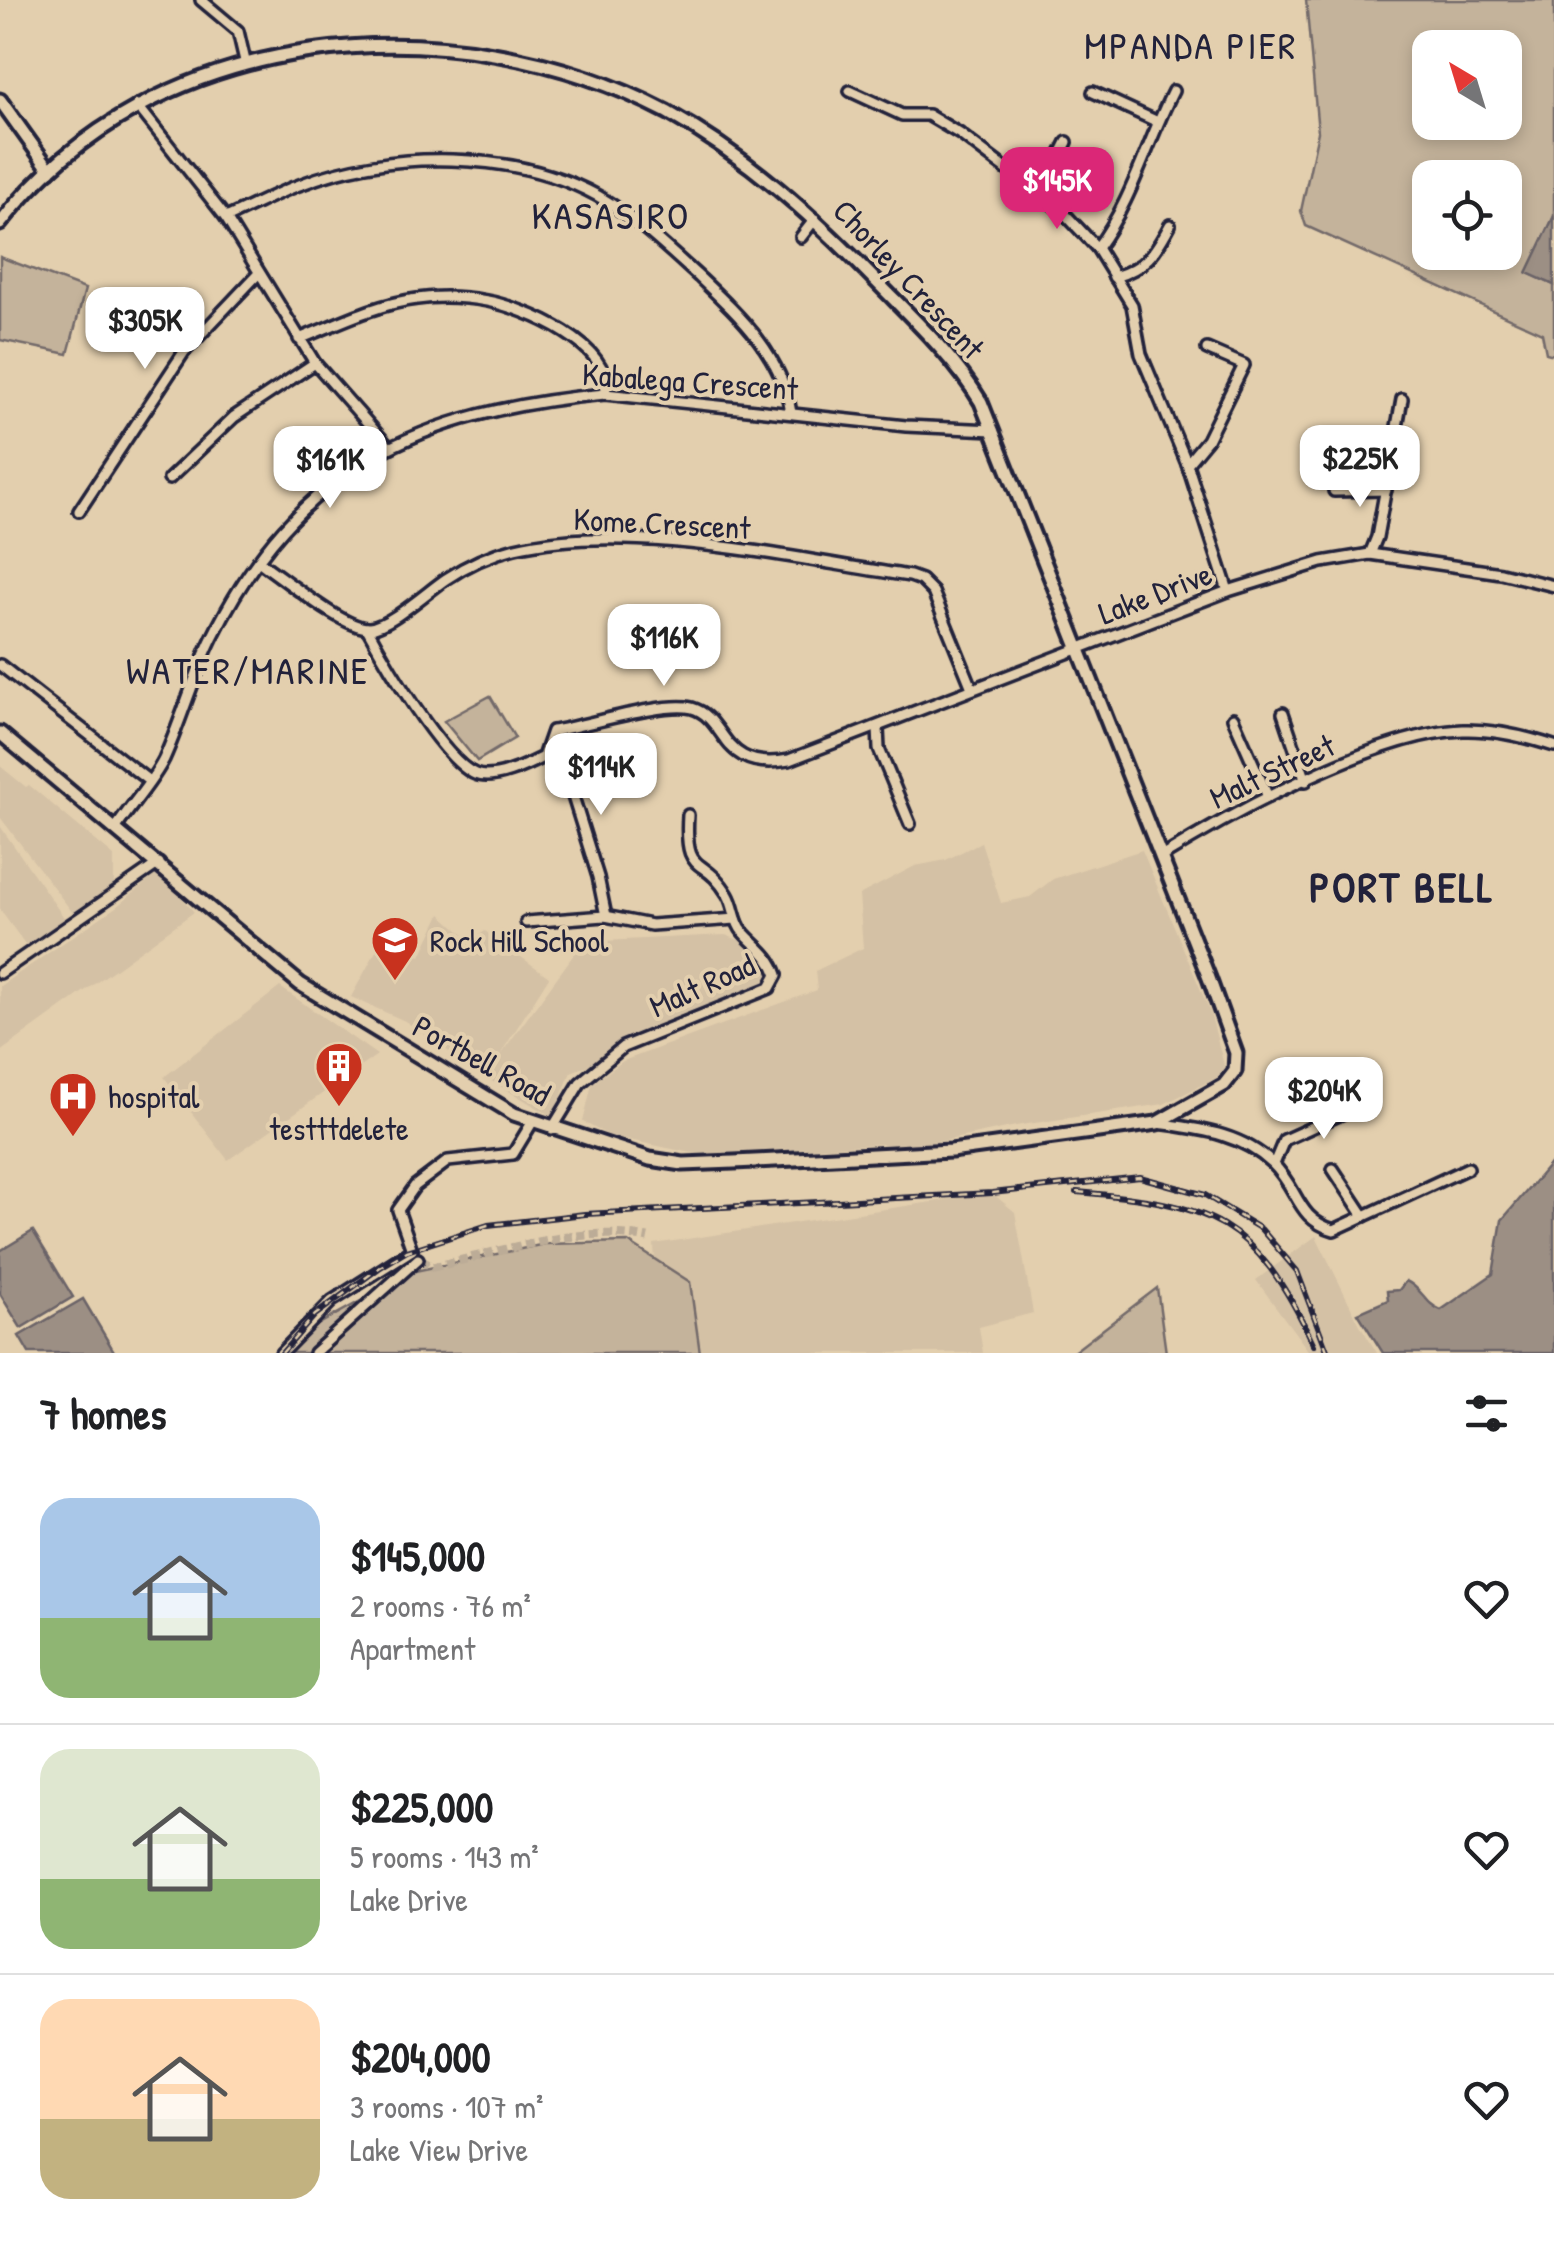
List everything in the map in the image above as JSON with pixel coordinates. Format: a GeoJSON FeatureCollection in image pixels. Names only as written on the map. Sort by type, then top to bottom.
{"type":"FeatureCollection","features":[{"type":"Feature","properties":{"kind":"main road","name":"Chorley Crescent"},"geometry":{"type":"LineString","coordinates":[[0,224],[50,170],[137,105],[245,61],[290,49],[381,41],[478,50],[554,67],[663,109],[709,136],[777,185],[816,219],[956,366],[981,402],[993,430],[1210,978],[1237,1062],[1224,1085],[1157,1123]]}},
{"type":"Feature","properties":{"kind":"main road"},"geometry":{"type":"LineString","coordinates":[[0,100],[50,170]]}},
{"type":"Feature","properties":{"kind":"main road","name":"Portbell Road"},"geometry":{"type":"LineString","coordinates":[[0,733],[300,984],[489,1101],[552,1129],[626,1154],[683,1164],[951,1151],[1157,1123]]}},
{"type":"Feature","properties":{"kind":"street"},"geometry":{"type":"LineString","coordinates":[[200,0],[238,31],[245,61]]}},
{"type":"Feature","properties":{"kind":"street"},"geometry":{"type":"LineString","coordinates":[[850,91],[902,115],[928,115],[1079,226],[1097,248],[1132,305],[1141,354],[1187,464],[1228,591]]}},
{"type":"Feature","properties":{"kind":"street"},"geometry":{"type":"LineString","coordinates":[[1093,92],[1158,122]]}},
{"type":"Feature","properties":{"kind":"street"},"geometry":{"type":"LineString","coordinates":[[1097,248],[1128,201],[1158,122],[1174,92]]}},
{"type":"Feature","properties":{"kind":"street"},"geometry":{"type":"LineString","coordinates":[[137,105],[226,218],[314,363],[388,446]]}},
{"type":"Feature","properties":{"kind":"street"},"geometry":{"type":"LineString","coordinates":[[1040,196],[1068,142]]}},
{"type":"Feature","properties":{"kind":"street"},"geometry":{"type":"LineString","coordinates":[[226,218],[306,182],[400,161],[454,160],[552,176],[614,206],[713,291],[772,357],[784,382],[791,413]]}},
{"type":"Feature","properties":{"kind":"street"},"geometry":{"type":"LineString","coordinates":[[801,237],[816,219]]}},
{"type":"Feature","properties":{"kind":"street"},"geometry":{"type":"LineString","coordinates":[[1114,277],[1137,271],[1149,262],[1170,225]]}},
{"type":"Feature","properties":{"kind":"street"},"geometry":{"type":"LineString","coordinates":[[80,511],[184,352],[260,273]]}},
{"type":"Feature","properties":{"kind":"street"},"geometry":{"type":"LineString","coordinates":[[299,340],[356,316],[418,299],[489,301],[534,317],[578,342],[605,370],[605,394]]}},
{"type":"Feature","properties":{"kind":"street"},"geometry":{"type":"LineString","coordinates":[[1187,464],[1207,440],[1244,365],[1207,348]]}},
{"type":"Feature","properties":{"kind":"street"},"geometry":{"type":"LineString","coordinates":[[169,480],[234,417],[314,363]]}},
{"type":"Feature","properties":{"kind":"street","name":"Kabalega Crescent"},"geometry":{"type":"LineString","coordinates":[[116,828],[162,763],[212,638],[258,561],[300,511],[350,470],[388,446],[474,413],[556,397],[605,394],[906,426],[993,430]]}},
{"type":"Feature","properties":{"kind":"street"},"geometry":{"type":"LineString","coordinates":[[1370,554],[1378,537],[1402,399]]}},
{"type":"Feature","properties":{"kind":"street"},"geometry":{"type":"LineString","coordinates":[[1334,491],[1386,490]]}},
{"type":"Feature","properties":{"kind":"street","name":"Kome Crescent"},"geometry":{"type":"LineString","coordinates":[[367,628],[385,622],[476,562],[514,548],[626,539],[747,552],[921,580],[933,592],[972,688]]}},
{"type":"Feature","properties":{"kind":"street","name":"Lake Drive"},"geometry":{"type":"LineString","coordinates":[[552,731],[683,707],[706,715],[738,754],[767,762],[789,760],[1228,591],[1322,562],[1370,554],[1501,573],[1554,586]]}},
{"type":"Feature","properties":{"kind":"street"},"geometry":{"type":"LineString","coordinates":[[258,561],[348,622],[367,628],[391,672],[426,721],[471,772],[493,775],[540,758],[552,731]]}},
{"type":"Feature","properties":{"kind":"street"},"geometry":{"type":"LineString","coordinates":[[0,665],[150,781]]}},
{"type":"Feature","properties":{"kind":"street"},"geometry":{"type":"LineString","coordinates":[[1283,713],[1306,781]]}},
{"type":"Feature","properties":{"kind":"street"},"geometry":{"type":"LineString","coordinates":[[1233,718],[1268,797]]}},
{"type":"Feature","properties":{"kind":"street"},"geometry":{"type":"LineString","coordinates":[[878,728],[878,748],[910,824]]}},
{"type":"Feature","properties":{"kind":"street","name":"Malt Street"},"geometry":{"type":"LineString","coordinates":[[1161,857],[1268,797],[1410,740],[1467,730],[1554,746]]}},
{"type":"Feature","properties":{"kind":"street"},"geometry":{"type":"LineString","coordinates":[[552,731],[585,832],[606,916]]}},
{"type":"Feature","properties":{"kind":"street","name":"Malt Road"},"geometry":{"type":"LineString","coordinates":[[552,1129],[580,1083],[623,1047],[772,986],[778,975],[773,962],[743,932],[724,889],[687,850],[688,815]]}},
{"type":"Feature","properties":{"kind":"street"},"geometry":{"type":"LineString","coordinates":[[0,973],[159,863]]}},
{"type":"Feature","properties":{"kind":"street"},"geometry":{"type":"LineString","coordinates":[[526,922],[606,916],[660,925],[736,919]]}},
{"type":"Feature","properties":{"kind":"street"},"geometry":{"type":"LineString","coordinates":[[1274,1164],[1284,1140],[1358,1106]]}},
{"type":"Feature","properties":{"kind":"street"},"geometry":{"type":"LineString","coordinates":[[282,1353],[332,1302],[412,1250],[398,1210],[414,1186],[448,1162],[513,1154],[533,1121]]}},
{"type":"Feature","properties":{"kind":"street"},"geometry":{"type":"LineString","coordinates":[[1157,1123],[1235,1138],[1274,1164],[1287,1179],[1308,1218],[1334,1230],[1468,1168]]}},
{"type":"Feature","properties":{"kind":"street"},"geometry":{"type":"LineString","coordinates":[[1333,1169],[1364,1216]]}},
{"type":"Feature","properties":{"kind":"street"},"geometry":{"type":"LineString","coordinates":[[314,1353],[418,1260]]}},
{"type":"Feature","properties":{"kind":"shaded area"},"geometry":{"type":"Polygon","coordinates":[[[1306,0],[1554,0],[1554,216],[1528,273],[1554,285],[1554,355],[1546,353],[1542,333],[1306,226],[1301,211],[1318,132],[1306,0]]]}},
{"type":"Feature","properties":{"kind":"shaded area"},"geometry":{"type":"Polygon","coordinates":[[[1554,216],[1554,285],[1527,273],[1554,216]]]}},
{"type":"Feature","properties":{"kind":"shaded area"},"geometry":{"type":"Polygon","coordinates":[[[0,257],[85,289],[68,354],[0,340],[0,257]]]}},
{"type":"Feature","properties":{"kind":"shaded area"},"geometry":{"type":"Polygon","coordinates":[[[490,696],[515,738],[477,761],[444,721],[490,696]]]}},
{"type":"Feature","properties":{"kind":"shaded area"},"geometry":{"type":"Polygon","coordinates":[[[0,766],[26,787],[29,785],[114,856],[114,886],[76,917],[0,817],[0,766]]]}},
{"type":"Feature","properties":{"kind":"shaded area"},"geometry":{"type":"Polygon","coordinates":[[[0,826],[67,922],[28,948],[0,910],[0,826]]]}},
{"type":"Feature","properties":{"kind":"shaded area"},"geometry":{"type":"Polygon","coordinates":[[[981,842],[1001,903],[1030,897],[1053,879],[1142,850],[1210,1012],[1226,1073],[1164,1104],[1021,1125],[919,1146],[877,1144],[701,1155],[610,1136],[583,1122],[592,1084],[623,1061],[817,990],[815,971],[863,948],[859,895],[915,866],[946,860],[981,842]]]}},
{"type":"Feature","properties":{"kind":"shaded area"},"geometry":{"type":"Polygon","coordinates":[[[159,872],[194,912],[0,1052],[0,986],[116,907],[159,872]]]}},
{"type":"Feature","properties":{"kind":"shaded area"},"geometry":{"type":"Polygon","coordinates":[[[441,914],[471,941],[485,931],[549,977],[498,1058],[583,942],[725,935],[759,947],[777,991],[571,1072],[553,1117],[485,1077],[405,1021],[351,997],[381,942],[421,956],[441,914]]]}},
{"type":"Feature","properties":{"kind":"shaded area"},"geometry":{"type":"Polygon","coordinates":[[[280,987],[377,1055],[228,1160],[164,1077],[280,987]]]}},
{"type":"Feature","properties":{"kind":"shaded area"},"geometry":{"type":"Polygon","coordinates":[[[1554,1159],[1554,1353],[1383,1353],[1358,1313],[1388,1300],[1387,1291],[1399,1290],[1406,1281],[1441,1310],[1493,1274],[1502,1220],[1554,1159]]]}},
{"type":"Feature","properties":{"kind":"shaded area"},"geometry":{"type":"Polygon","coordinates":[[[992,1193],[1015,1212],[1033,1313],[979,1327],[983,1353],[660,1353],[654,1244],[992,1193]]]}},
{"type":"Feature","properties":{"kind":"shaded area"},"geometry":{"type":"Polygon","coordinates":[[[33,1231],[73,1297],[21,1328],[0,1294],[0,1251],[33,1231]]]}},
{"type":"Feature","properties":{"kind":"shaded area"},"geometry":{"type":"Polygon","coordinates":[[[1316,1236],[1377,1353],[1310,1353],[1256,1280],[1316,1236]]]}},
{"type":"Feature","properties":{"kind":"shaded area"},"geometry":{"type":"Polygon","coordinates":[[[628,1242],[690,1282],[700,1353],[284,1353],[292,1339],[415,1271],[545,1244],[628,1242]]]}},
{"type":"Feature","properties":{"kind":"shaded area"},"geometry":{"type":"Polygon","coordinates":[[[1157,1288],[1166,1353],[1072,1353],[1157,1288]]]}},
{"type":"Feature","properties":{"kind":"shaded area"},"geometry":{"type":"Polygon","coordinates":[[[83,1299],[115,1353],[29,1353],[19,1336],[83,1299]]]}},
{"type":"Feature","properties":{"kind":"tunnel"},"geometry":{"type":"LineString","coordinates":[[412,1250],[418,1259],[433,1267],[568,1237],[648,1238]]}},
{"type":"Feature","properties":{"kind":"railway"},"geometry":{"type":"LineString","coordinates":[[282,1353],[315,1315],[379,1268],[407,1251],[488,1225],[585,1214],[992,1193],[1140,1177],[1205,1195],[1261,1229],[1297,1271],[1328,1353]]}},
{"type":"Feature","properties":{"kind":"railway"},"geometry":{"type":"LineString","coordinates":[[1077,1192],[1163,1203],[1224,1225],[1271,1269],[1314,1345]]}},
{"type":"Feature","properties":{"kind":"place","name":"Rock Hill School"},"geometry":{"type":"Point","coordinates":[395,982]}},
{"type":"Feature","properties":{"kind":"place","name":"testttdelete"},"geometry":{"type":"Point","coordinates":[339,1108]}},
{"type":"Feature","properties":{"kind":"place","name":"hospital"},"geometry":{"type":"Point","coordinates":[73,1138]}},
{"type":"Feature","properties":{"kind":"district","name":"MPANDA PIER"},"geometry":{"type":"Point","coordinates":[1191,45]}},
{"type":"Feature","properties":{"kind":"district","name":"KASASIRO"},"geometry":{"type":"Point","coordinates":[611,215]}},
{"type":"Feature","properties":{"kind":"district","name":"WATER/MARINE"},"geometry":{"type":"Point","coordinates":[248,670]}},
{"type":"Feature","properties":{"kind":"district","name":"PORT BELL"},"geometry":{"type":"Point","coordinates":[1402,886]}}]}
